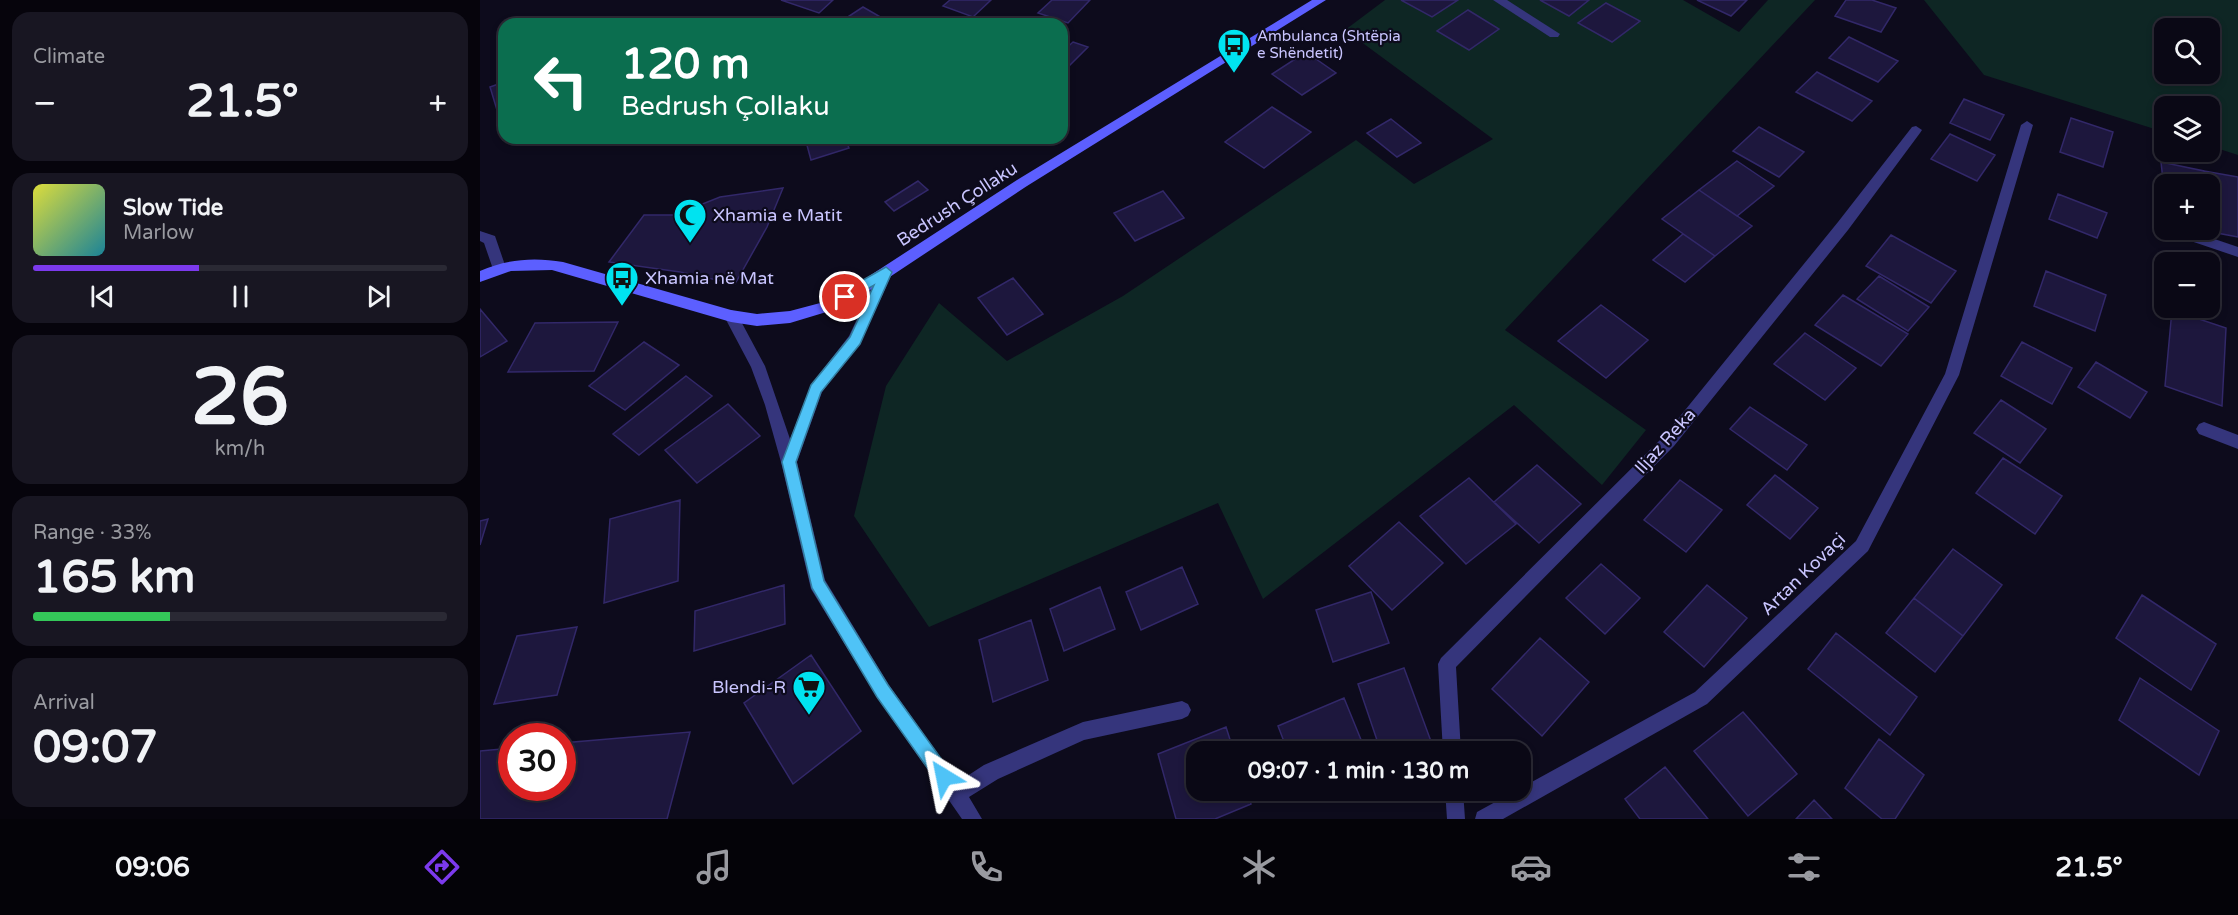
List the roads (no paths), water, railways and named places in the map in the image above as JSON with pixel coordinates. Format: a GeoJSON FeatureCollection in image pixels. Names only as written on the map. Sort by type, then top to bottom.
{"type":"FeatureCollection","features":[{"type":"Feature","properties":{"kind":"street","name":"Bedrush Çollaku"},"geometry":{"type":"LineString","coordinates":[[480,277],[499,268],[540,263],[563,267],[731,316],[757,320],[790,317],[828,306],[862,288],[1022,183],[1320,0]]}},
{"type":"Feature","properties":{"kind":"street"},"geometry":{"type":"LineString","coordinates":[[1499,0],[1554,34]]}},
{"type":"Feature","properties":{"kind":"street","name":"Artan Kovaçi"},"geometry":{"type":"LineString","coordinates":[[1484,819],[1701,698],[1862,546],[1952,375],[2027,125]]}},
{"type":"Feature","properties":{"kind":"street","name":"Iljaz Reka"},"geometry":{"type":"LineString","coordinates":[[1451,741],[1447,664],[1669,441],[1843,226],[1916,130]]}},
{"type":"Feature","properties":{"kind":"street"},"geometry":{"type":"LineString","coordinates":[[480,236],[490,240],[499,268]]}},
{"type":"Feature","properties":{"kind":"street"},"geometry":{"type":"LineString","coordinates":[[2204,240],[2238,252]]}},
{"type":"Feature","properties":{"kind":"street"},"geometry":{"type":"LineString","coordinates":[[789,462],[816,389],[855,340],[886,272]]}},
{"type":"Feature","properties":{"kind":"street"},"geometry":{"type":"LineString","coordinates":[[731,316],[758,366],[789,462],[817,583],[883,691],[973,819]]}},
{"type":"Feature","properties":{"kind":"street"},"geometry":{"type":"LineString","coordinates":[[2204,429],[2238,442]]}},
{"type":"Feature","properties":{"kind":"street"},"geometry":{"type":"LineString","coordinates":[[956,794],[991,772],[1083,730],[1182,710]]}},
{"type":"Feature","properties":{"kind":"street"},"geometry":{"type":"LineString","coordinates":[[1455,801],[1456,819]]}},
{"type":"Feature","properties":{"kind":"place","name":"Ambulanca (Shtëpia e Shëndetit)"},"geometry":{"type":"Point","coordinates":[1234,74]}},
{"type":"Feature","properties":{"kind":"place","name":"Xhamia e Matit"},"geometry":{"type":"Point","coordinates":[690,244]}},
{"type":"Feature","properties":{"kind":"place","name":"Xhamia në Mat"},"geometry":{"type":"Point","coordinates":[622,307]}},
{"type":"Feature","properties":{"kind":"place","name":"Blendi-R"},"geometry":{"type":"Point","coordinates":[809,716]}}]}
